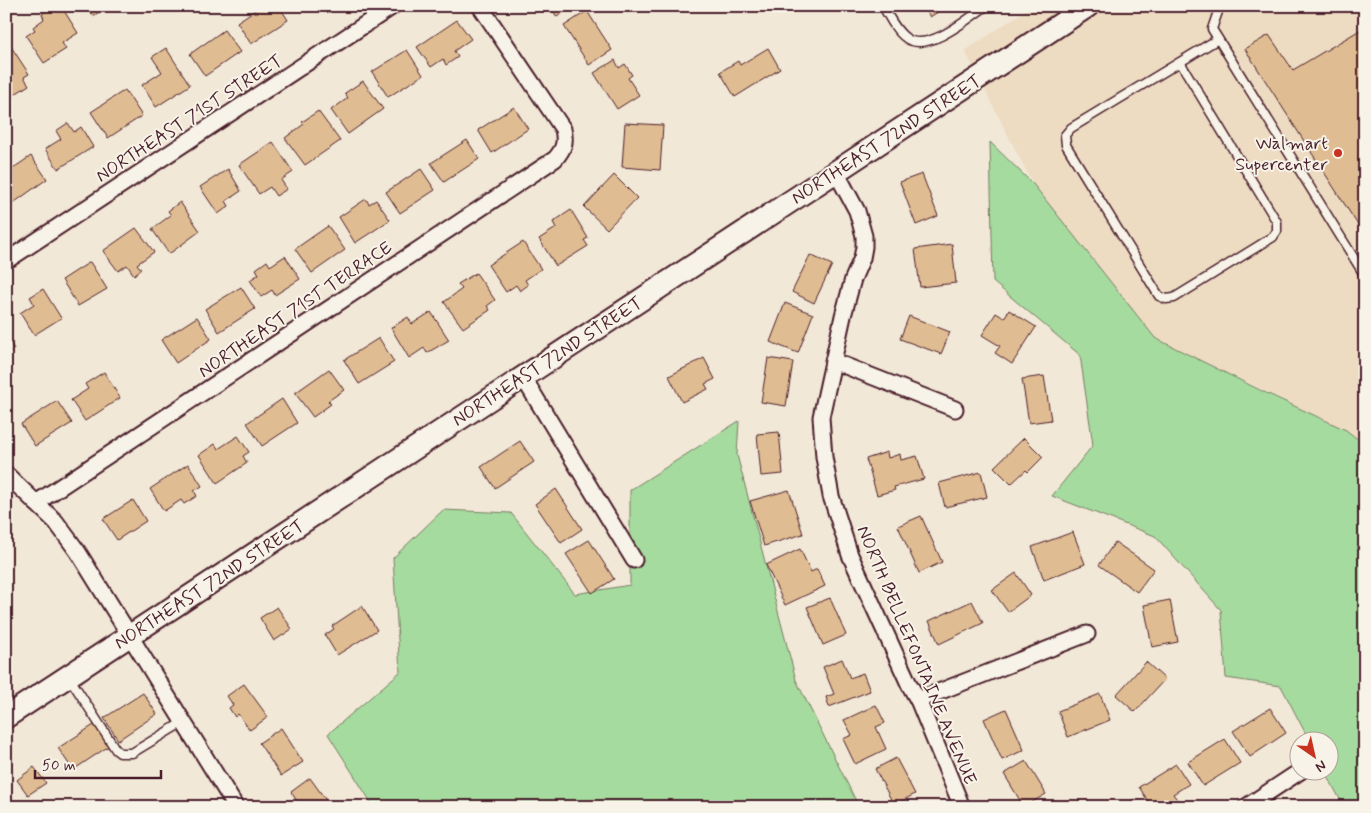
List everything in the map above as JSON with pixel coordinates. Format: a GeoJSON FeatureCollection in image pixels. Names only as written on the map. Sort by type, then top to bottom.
{"type":"FeatureCollection","features":[{"type":"Feature","properties":{"kind":"main road","name":"NORTHEAST 72ND STREET"},"geometry":{"type":"LineString","coordinates":[[6,717],[1088,6]]}},
{"type":"Feature","properties":{"kind":"street","name":"NORTHEAST 71ST STREET"},"geometry":{"type":"LineString","coordinates":[[6,260],[393,6]]}},
{"type":"Feature","properties":{"kind":"street","name":"NORTHEAST 71ST TERRACE"},"geometry":{"type":"LineString","coordinates":[[36,503],[555,159],[563,151],[565,140],[562,129],[480,6]]}},
{"type":"Feature","properties":{"kind":"street","name":"NORTH BELLEFONTAINE AVENUE"},"geometry":{"type":"LineString","coordinates":[[836,172],[857,211],[864,236],[864,247],[862,258],[852,279],[821,417],[824,457],[831,496],[850,554],[918,700],[962,807]]}},
{"type":"Feature","properties":{"kind":"street"},"geometry":{"type":"LineString","coordinates":[[833,362],[955,409]]}},
{"type":"Feature","properties":{"kind":"street"},"geometry":{"type":"LineString","coordinates":[[523,377],[634,560]]}},
{"type":"Feature","properties":{"kind":"street"},"geometry":{"type":"LineString","coordinates":[[6,474],[56,522],[78,552],[236,807]]}},
{"type":"Feature","properties":{"kind":"street"},"geometry":{"type":"LineString","coordinates":[[918,700],[1086,634]]}},
{"type":"Feature","properties":{"kind":"street"},"geometry":{"type":"LineString","coordinates":[[1246,807],[1288,779]]}},
{"type":"Feature","properties":{"kind":"lane"},"geometry":{"type":"LineString","coordinates":[[883,6],[897,29],[907,40],[923,43],[940,37],[986,6]]}},
{"type":"Feature","properties":{"kind":"lane"},"geometry":{"type":"LineString","coordinates":[[1220,6],[1212,29],[1365,276]]}},
{"type":"Feature","properties":{"kind":"lane"},"geometry":{"type":"LineString","coordinates":[[1180,62],[1277,222],[1277,231],[1273,237],[1174,298],[1166,299],[1159,296],[1066,145],[1065,135],[1071,128],[1180,62],[1218,39]]}},
{"type":"Feature","properties":{"kind":"lane"},"geometry":{"type":"LineString","coordinates":[[68,676],[116,750],[120,753],[132,753],[183,722]]}},
{"type":"Feature","properties":{"kind":"shaded area"},"geometry":{"type":"Polygon","coordinates":[[[1032,6],[1365,6],[1365,445],[1346,430],[1155,338],[1033,184],[965,51],[1032,6]]]}},
{"type":"Feature","properties":{"kind":"green space"},"geometry":{"type":"Polygon","coordinates":[[[990,142],[1033,184],[1155,338],[1346,430],[1365,445],[1365,807],[1344,807],[1330,780],[1338,780],[1338,730],[1304,730],[1281,686],[1226,678],[1221,610],[1155,536],[1052,496],[1093,445],[1080,355],[993,282],[990,142]]]}},
{"type":"Feature","properties":{"kind":"green space"},"geometry":{"type":"Polygon","coordinates":[[[739,421],[737,455],[796,680],[859,807],[374,807],[328,734],[400,672],[393,558],[443,510],[511,513],[575,594],[630,585],[630,490],[739,421]]]}},
{"type":"Feature","properties":{"kind":"building"},"geometry":{"type":"Polygon","coordinates":[[[53,6],[61,6],[78,33],[62,43],[66,49],[44,63],[26,36],[35,30],[33,27],[44,19],[42,14],[53,6]]]}},
{"type":"Feature","properties":{"kind":"building"},"geometry":{"type":"Polygon","coordinates":[[[86,6],[113,6],[103,13],[101,11],[93,16],[86,6]]]}},
{"type":"Feature","properties":{"kind":"building"},"geometry":{"type":"Polygon","coordinates":[[[261,6],[279,6],[288,20],[251,44],[237,22],[261,6]]]}},
{"type":"Feature","properties":{"kind":"building"},"geometry":{"type":"Polygon","coordinates":[[[550,6],[572,6],[557,17],[550,6]]]}},
{"type":"Feature","properties":{"kind":"building"},"geometry":{"type":"Polygon","coordinates":[[[923,6],[947,6],[930,17],[923,6]]]}},
{"type":"Feature","properties":{"kind":"building"},"geometry":{"type":"Polygon","coordinates":[[[587,11],[612,50],[589,65],[564,26],[587,11]]]}},
{"type":"Feature","properties":{"kind":"building"},"geometry":{"type":"Polygon","coordinates":[[[457,20],[471,39],[454,51],[458,57],[446,65],[443,59],[431,67],[417,47],[457,20]]]}},
{"type":"Feature","properties":{"kind":"building","name":"Walmart Supercenter"},"geometry":{"type":"Polygon","coordinates":[[[1365,27],[1365,236],[1245,49],[1269,35],[1293,70],[1365,27]]]}},
{"type":"Feature","properties":{"kind":"building"},"geometry":{"type":"Polygon","coordinates":[[[224,30],[240,52],[205,76],[190,54],[224,30]]]}},
{"type":"Feature","properties":{"kind":"building"},"geometry":{"type":"Polygon","coordinates":[[[6,39],[29,74],[24,77],[29,85],[12,96],[6,88],[6,39]]]}},
{"type":"Feature","properties":{"kind":"building"},"geometry":{"type":"Polygon","coordinates":[[[166,48],[190,85],[156,107],[142,85],[162,72],[152,57],[166,48]]]}},
{"type":"Feature","properties":{"kind":"building"},"geometry":{"type":"Polygon","coordinates":[[[768,48],[780,69],[735,97],[720,72],[738,61],[740,65],[768,48]]]}},
{"type":"Feature","properties":{"kind":"building"},"geometry":{"type":"Polygon","coordinates":[[[407,50],[423,75],[388,97],[372,72],[407,50]]]}},
{"type":"Feature","properties":{"kind":"building"},"geometry":{"type":"Polygon","coordinates":[[[615,60],[619,68],[625,64],[632,75],[628,78],[639,95],[617,109],[594,73],[615,60]]]}},
{"type":"Feature","properties":{"kind":"building"},"geometry":{"type":"Polygon","coordinates":[[[363,81],[383,109],[348,134],[331,110],[348,98],[345,93],[363,81]]]}},
{"type":"Feature","properties":{"kind":"building"},"geometry":{"type":"Polygon","coordinates":[[[125,90],[142,116],[108,138],[91,112],[125,90]]]}},
{"type":"Feature","properties":{"kind":"building"},"geometry":{"type":"Polygon","coordinates":[[[514,107],[528,129],[492,153],[478,130],[514,107]]]}},
{"type":"Feature","properties":{"kind":"building"},"geometry":{"type":"Polygon","coordinates":[[[318,111],[340,141],[305,165],[285,138],[304,124],[302,122],[318,111]]]}},
{"type":"Feature","properties":{"kind":"building"},"geometry":{"type":"Polygon","coordinates":[[[68,123],[74,132],[81,127],[93,147],[58,169],[45,149],[61,139],[56,131],[68,123]]]}},
{"type":"Feature","properties":{"kind":"building"},"geometry":{"type":"Polygon","coordinates":[[[625,123],[663,125],[660,170],[622,167],[625,123]]]}},
{"type":"Feature","properties":{"kind":"building"},"geometry":{"type":"Polygon","coordinates":[[[467,140],[479,159],[444,182],[431,163],[467,140]]]}},
{"type":"Feature","properties":{"kind":"building"},"geometry":{"type":"Polygon","coordinates":[[[273,142],[293,172],[281,180],[287,189],[276,196],[270,187],[259,194],[239,165],[273,142]]]}},
{"type":"Feature","properties":{"kind":"building"},"geometry":{"type":"Polygon","coordinates":[[[31,156],[47,179],[12,204],[6,196],[6,173],[31,156]]]}},
{"type":"Feature","properties":{"kind":"building"},"geometry":{"type":"Polygon","coordinates":[[[228,169],[241,191],[226,201],[229,206],[218,214],[200,187],[228,169]]]}},
{"type":"Feature","properties":{"kind":"building"},"geometry":{"type":"Polygon","coordinates":[[[421,169],[435,190],[400,213],[386,192],[421,169]]]}},
{"type":"Feature","properties":{"kind":"building"},"geometry":{"type":"Polygon","coordinates":[[[922,174],[938,216],[916,225],[900,182],[922,174]]]}},
{"type":"Feature","properties":{"kind":"building"},"geometry":{"type":"Polygon","coordinates":[[[614,175],[637,198],[607,229],[584,207],[614,175]]]}},
{"type":"Feature","properties":{"kind":"building"},"geometry":{"type":"Polygon","coordinates":[[[366,199],[369,204],[376,200],[390,220],[355,243],[339,217],[366,199]]]}},
{"type":"Feature","properties":{"kind":"building"},"geometry":{"type":"Polygon","coordinates":[[[180,202],[200,231],[169,254],[152,229],[171,215],[168,211],[180,202]]]}},
{"type":"Feature","properties":{"kind":"building"},"geometry":{"type":"Polygon","coordinates":[[[571,210],[588,238],[584,240],[588,246],[556,266],[539,239],[556,228],[553,222],[571,210]]]}},
{"type":"Feature","properties":{"kind":"building"},"geometry":{"type":"Polygon","coordinates":[[[328,226],[345,250],[312,273],[295,249],[328,226]]]}},
{"type":"Feature","properties":{"kind":"building"},"geometry":{"type":"Polygon","coordinates":[[[136,228],[154,252],[137,264],[141,269],[134,275],[127,265],[118,271],[103,251],[136,228]]]}},
{"type":"Feature","properties":{"kind":"building"},"geometry":{"type":"Polygon","coordinates":[[[523,242],[541,269],[525,280],[528,285],[520,291],[516,285],[506,292],[488,265],[523,242]]]}},
{"type":"Feature","properties":{"kind":"building"},"geometry":{"type":"Polygon","coordinates":[[[952,244],[956,283],[920,287],[915,249],[952,244]]]}},
{"type":"Feature","properties":{"kind":"building"},"geometry":{"type":"Polygon","coordinates":[[[810,255],[832,265],[814,303],[792,292],[810,255]]]}},
{"type":"Feature","properties":{"kind":"building"},"geometry":{"type":"Polygon","coordinates":[[[285,256],[300,279],[275,295],[272,290],[261,297],[250,280],[259,274],[256,269],[267,261],[270,266],[285,256]]]}},
{"type":"Feature","properties":{"kind":"building"},"geometry":{"type":"Polygon","coordinates":[[[90,262],[107,289],[78,306],[62,280],[90,262]]]}},
{"type":"Feature","properties":{"kind":"building"},"geometry":{"type":"Polygon","coordinates":[[[476,273],[495,300],[487,306],[490,310],[463,328],[444,302],[462,289],[458,284],[476,273]]]}},
{"type":"Feature","properties":{"kind":"building"},"geometry":{"type":"Polygon","coordinates":[[[241,287],[255,309],[219,332],[205,309],[241,287]]]}},
{"type":"Feature","properties":{"kind":"building"},"geometry":{"type":"Polygon","coordinates":[[[43,289],[61,318],[34,335],[20,313],[34,304],[30,297],[43,289]]]}},
{"type":"Feature","properties":{"kind":"building"},"geometry":{"type":"Polygon","coordinates":[[[785,303],[813,314],[798,353],[770,342],[785,303]]]}},
{"type":"Feature","properties":{"kind":"building"},"geometry":{"type":"Polygon","coordinates":[[[1009,310],[1036,327],[1012,364],[995,353],[1000,346],[982,335],[996,313],[1004,318],[1009,310]]]}},
{"type":"Feature","properties":{"kind":"building"},"geometry":{"type":"Polygon","coordinates":[[[431,312],[449,340],[427,353],[424,348],[409,358],[391,328],[408,317],[412,324],[431,312]]]}},
{"type":"Feature","properties":{"kind":"building"},"geometry":{"type":"Polygon","coordinates":[[[909,316],[950,332],[941,354],[900,339],[909,316]]]}},
{"type":"Feature","properties":{"kind":"building"},"geometry":{"type":"Polygon","coordinates":[[[197,317],[211,339],[176,363],[161,340],[197,317]]]}},
{"type":"Feature","properties":{"kind":"building"},"geometry":{"type":"Polygon","coordinates":[[[6,336],[14,349],[6,354],[6,336]]]}},
{"type":"Feature","properties":{"kind":"building"},"geometry":{"type":"Polygon","coordinates":[[[379,338],[394,362],[359,384],[344,360],[379,338]]]}},
{"type":"Feature","properties":{"kind":"building"},"geometry":{"type":"Polygon","coordinates":[[[704,358],[715,379],[705,384],[708,389],[682,402],[669,376],[704,358]]]}},
{"type":"Feature","properties":{"kind":"building"},"geometry":{"type":"Polygon","coordinates":[[[768,358],[793,362],[786,406],[761,402],[768,358]]]}},
{"type":"Feature","properties":{"kind":"building"},"geometry":{"type":"Polygon","coordinates":[[[329,369],[344,390],[328,401],[331,404],[313,417],[295,393],[329,369]]]}},
{"type":"Feature","properties":{"kind":"building"},"geometry":{"type":"Polygon","coordinates":[[[104,372],[120,398],[85,421],[71,400],[88,389],[85,384],[104,372]]]}},
{"type":"Feature","properties":{"kind":"building"},"geometry":{"type":"Polygon","coordinates":[[[1044,376],[1051,420],[1029,423],[1022,379],[1044,376]]]}},
{"type":"Feature","properties":{"kind":"building"},"geometry":{"type":"Polygon","coordinates":[[[282,399],[297,423],[262,446],[247,423],[282,399]]]}},
{"type":"Feature","properties":{"kind":"building"},"geometry":{"type":"Polygon","coordinates":[[[57,401],[72,423],[35,446],[21,424],[57,401]]]}},
{"type":"Feature","properties":{"kind":"building"},"geometry":{"type":"Polygon","coordinates":[[[779,432],[783,474],[761,476],[757,434],[779,432]]]}},
{"type":"Feature","properties":{"kind":"building"},"geometry":{"type":"Polygon","coordinates":[[[238,436],[249,452],[243,456],[247,463],[217,483],[199,455],[215,444],[218,449],[238,436]]]}},
{"type":"Feature","properties":{"kind":"building"},"geometry":{"type":"Polygon","coordinates":[[[1024,438],[1043,457],[1028,472],[1026,470],[1011,484],[994,467],[1024,438]]]}},
{"type":"Feature","properties":{"kind":"building"},"geometry":{"type":"Polygon","coordinates":[[[520,441],[534,462],[495,488],[481,467],[520,441]]]}},
{"type":"Feature","properties":{"kind":"building"},"geometry":{"type":"Polygon","coordinates":[[[887,452],[888,458],[900,454],[901,460],[917,456],[924,479],[894,487],[895,490],[877,495],[866,459],[887,452]]]}},
{"type":"Feature","properties":{"kind":"building"},"geometry":{"type":"Polygon","coordinates":[[[188,464],[202,486],[194,491],[197,496],[184,504],[181,500],[164,511],[150,489],[188,464]]]}},
{"type":"Feature","properties":{"kind":"building"},"geometry":{"type":"Polygon","coordinates":[[[981,472],[987,497],[945,507],[939,483],[981,472]]]}},
{"type":"Feature","properties":{"kind":"building"},"geometry":{"type":"Polygon","coordinates":[[[556,489],[582,529],[561,543],[535,504],[556,489]]]}},
{"type":"Feature","properties":{"kind":"building"},"geometry":{"type":"Polygon","coordinates":[[[789,490],[803,534],[764,546],[750,501],[789,490]]]}},
{"type":"Feature","properties":{"kind":"building"},"geometry":{"type":"Polygon","coordinates":[[[133,500],[146,521],[117,540],[103,519],[133,500]]]}},
{"type":"Feature","properties":{"kind":"building"},"geometry":{"type":"Polygon","coordinates":[[[921,516],[942,562],[919,573],[898,526],[921,516]]]}},
{"type":"Feature","properties":{"kind":"building"},"geometry":{"type":"Polygon","coordinates":[[[1073,532],[1085,564],[1044,580],[1032,547],[1073,532]]]}},
{"type":"Feature","properties":{"kind":"building"},"geometry":{"type":"Polygon","coordinates":[[[589,540],[614,579],[592,593],[566,554],[589,540]]]}},
{"type":"Feature","properties":{"kind":"building"},"geometry":{"type":"Polygon","coordinates":[[[1115,542],[1154,569],[1137,592],[1099,565],[1115,542]]]}},
{"type":"Feature","properties":{"kind":"building"},"geometry":{"type":"Polygon","coordinates":[[[800,549],[811,572],[817,569],[825,586],[785,605],[766,565],[800,549]]]}},
{"type":"Feature","properties":{"kind":"building"},"geometry":{"type":"Polygon","coordinates":[[[1016,573],[1031,595],[1008,612],[992,590],[1016,573]]]}},
{"type":"Feature","properties":{"kind":"building"},"geometry":{"type":"Polygon","coordinates":[[[830,598],[846,635],[823,645],[807,607],[830,598]]]}},
{"type":"Feature","properties":{"kind":"building"},"geometry":{"type":"Polygon","coordinates":[[[1170,600],[1178,642],[1152,647],[1144,605],[1170,600]]]}},
{"type":"Feature","properties":{"kind":"building"},"geometry":{"type":"Polygon","coordinates":[[[972,601],[983,623],[939,644],[929,621],[972,601]]]}},
{"type":"Feature","properties":{"kind":"building"},"geometry":{"type":"Polygon","coordinates":[[[362,606],[377,630],[337,655],[325,635],[334,629],[332,626],[362,606]]]}},
{"type":"Feature","properties":{"kind":"building"},"geometry":{"type":"Polygon","coordinates":[[[277,607],[292,629],[274,641],[260,618],[277,607]]]}},
{"type":"Feature","properties":{"kind":"building"},"geometry":{"type":"Polygon","coordinates":[[[842,659],[850,678],[863,673],[870,691],[829,707],[826,697],[834,694],[823,667],[842,659]]]}},
{"type":"Feature","properties":{"kind":"building"},"geometry":{"type":"Polygon","coordinates":[[[1146,662],[1165,679],[1135,712],[1116,695],[1146,662]]]}},
{"type":"Feature","properties":{"kind":"building"},"geometry":{"type":"Polygon","coordinates":[[[244,684],[268,717],[250,730],[238,714],[235,717],[229,708],[233,705],[227,696],[244,684]]]}},
{"type":"Feature","properties":{"kind":"building"},"geometry":{"type":"Polygon","coordinates":[[[143,693],[157,714],[118,740],[104,718],[143,693]]]}},
{"type":"Feature","properties":{"kind":"building"},"geometry":{"type":"Polygon","coordinates":[[[1100,694],[1110,720],[1068,737],[1058,711],[1100,694]]]}},
{"type":"Feature","properties":{"kind":"building"},"geometry":{"type":"Polygon","coordinates":[[[876,705],[885,723],[876,727],[886,749],[855,764],[843,739],[852,735],[844,720],[876,705]]]}},
{"type":"Feature","properties":{"kind":"building"},"geometry":{"type":"Polygon","coordinates":[[[1270,708],[1286,733],[1250,757],[1233,731],[1270,708]]]}},
{"type":"Feature","properties":{"kind":"building"},"geometry":{"type":"Polygon","coordinates":[[[1006,709],[1024,750],[1002,760],[984,719],[1006,709]]]}},
{"type":"Feature","properties":{"kind":"building"},"geometry":{"type":"Polygon","coordinates":[[[97,723],[112,744],[73,770],[58,748],[97,723]]]}},
{"type":"Feature","properties":{"kind":"building"},"geometry":{"type":"Polygon","coordinates":[[[281,728],[303,762],[281,776],[259,743],[281,728]]]}},
{"type":"Feature","properties":{"kind":"building"},"geometry":{"type":"Polygon","coordinates":[[[1225,739],[1240,763],[1203,786],[1188,762],[1225,739]]]}},
{"type":"Feature","properties":{"kind":"building"},"geometry":{"type":"Polygon","coordinates":[[[896,758],[915,794],[894,805],[875,769],[896,758]]]}},
{"type":"Feature","properties":{"kind":"building"},"geometry":{"type":"Polygon","coordinates":[[[1026,761],[1046,794],[1024,807],[1004,774],[1026,761]]]}},
{"type":"Feature","properties":{"kind":"building"},"geometry":{"type":"Polygon","coordinates":[[[1176,764],[1189,784],[1173,794],[1179,802],[1172,807],[1152,807],[1139,787],[1176,764]]]}},
{"type":"Feature","properties":{"kind":"building"},"geometry":{"type":"Polygon","coordinates":[[[34,767],[46,783],[28,795],[17,780],[34,767]]]}},
{"type":"Feature","properties":{"kind":"building"},"geometry":{"type":"Polygon","coordinates":[[[310,778],[331,807],[301,807],[291,792],[310,778]]]}},
{"type":"Feature","properties":{"kind":"building"},"geometry":{"type":"Polygon","coordinates":[[[1134,799],[1139,807],[1122,807],[1134,799]]]}},
{"type":"Feature","properties":{"kind":"building"},"geometry":{"type":"Polygon","coordinates":[[[1119,802],[1122,807],[1111,807],[1119,802]]]}},
{"type":"Feature","properties":{"kind":"place","name":"Walmart Supercenter"},"geometry":{"type":"Point","coordinates":[1338,153]}}]}
